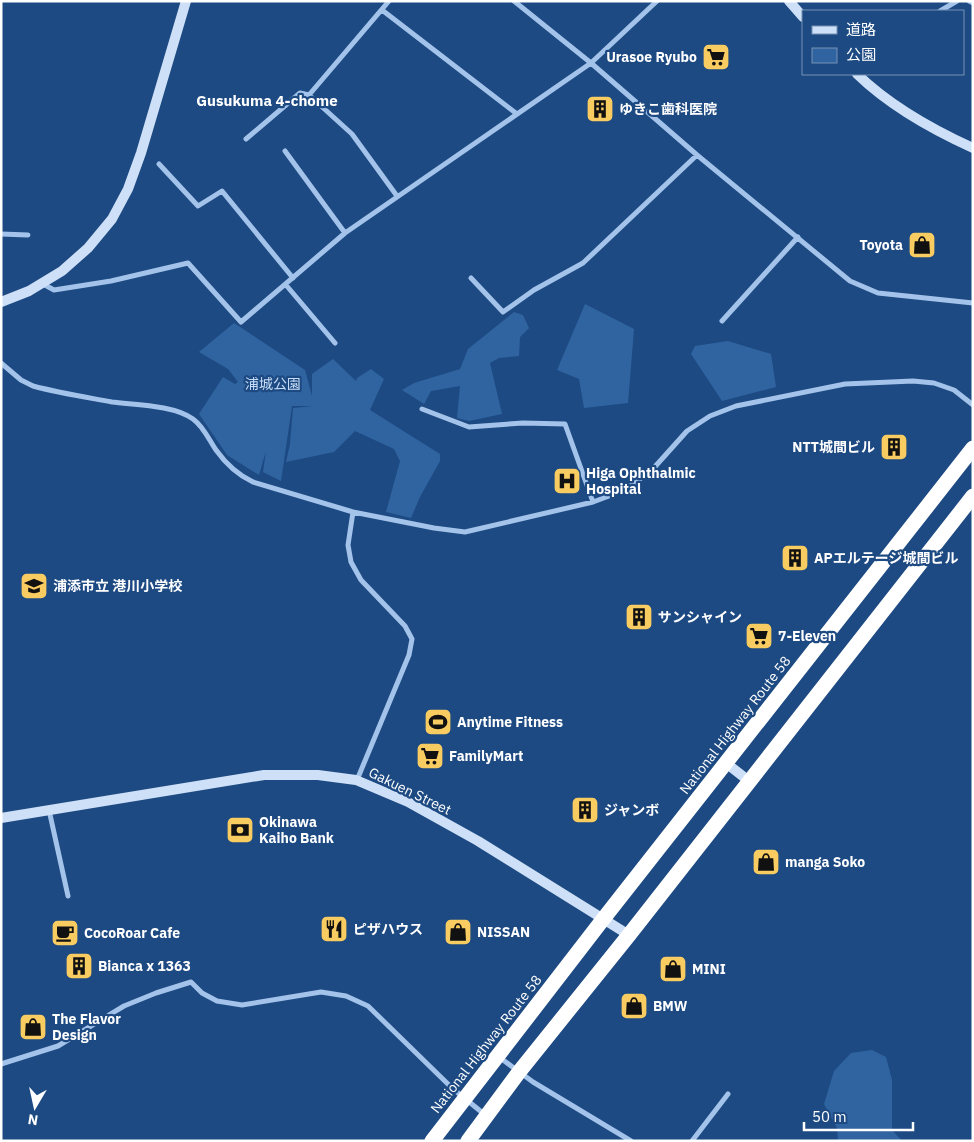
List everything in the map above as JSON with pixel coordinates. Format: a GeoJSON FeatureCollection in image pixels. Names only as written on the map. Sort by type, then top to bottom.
{"type":"FeatureCollection","features":[{"type":"Feature","properties":{"kind":"highway","name":"National Highway Route 58"},"geometry":{"type":"LineString","coordinates":[[432,1141],[604,918],[973,448]]}},
{"type":"Feature","properties":{"kind":"highway"},"geometry":{"type":"LineString","coordinates":[[468,1141],[519,1072],[629,936],[973,496]]}},
{"type":"Feature","properties":{"kind":"street"},"geometry":{"type":"LineString","coordinates":[[1,302],[29,291],[62,271],[88,248],[112,220],[128,189],[141,153],[186,1]]}},
{"type":"Feature","properties":{"kind":"street"},"geometry":{"type":"LineString","coordinates":[[309,94],[390,1]]}},
{"type":"Feature","properties":{"kind":"street"},"geometry":{"type":"LineString","coordinates":[[514,1],[592,63],[698,155],[850,280],[878,293],[973,303]]}},
{"type":"Feature","properties":{"kind":"street"},"geometry":{"type":"LineString","coordinates":[[42,284],[54,290],[111,281],[188,263],[241,322],[345,233],[592,63],[657,1]]}},
{"type":"Feature","properties":{"kind":"street"},"geometry":{"type":"LineString","coordinates":[[789,1],[802,16]]}},
{"type":"Feature","properties":{"kind":"street"},"geometry":{"type":"LineString","coordinates":[[942,10],[957,1]]}},
{"type":"Feature","properties":{"kind":"street"},"geometry":{"type":"LineString","coordinates":[[969,1],[973,3]]}},
{"type":"Feature","properties":{"kind":"street"},"geometry":{"type":"LineString","coordinates":[[382,10],[517,114]]}},
{"type":"Feature","properties":{"kind":"street"},"geometry":{"type":"LineString","coordinates":[[858,75],[901,110],[939,133],[973,148]]}},
{"type":"Feature","properties":{"kind":"street"},"geometry":{"type":"LineString","coordinates":[[246,139],[300,93],[309,94],[352,134],[397,196]]}},
{"type":"Feature","properties":{"kind":"street"},"geometry":{"type":"LineString","coordinates":[[285,151],[345,233]]}},
{"type":"Feature","properties":{"kind":"street"},"geometry":{"type":"LineString","coordinates":[[471,278],[503,312],[534,290],[583,263],[698,155]]}},
{"type":"Feature","properties":{"kind":"street"},"geometry":{"type":"LineString","coordinates":[[159,164],[198,206],[222,191],[293,278]]}},
{"type":"Feature","properties":{"kind":"street"},"geometry":{"type":"LineString","coordinates":[[1,234],[28,236]]}},
{"type":"Feature","properties":{"kind":"street"},"geometry":{"type":"LineString","coordinates":[[722,321],[798,237]]}},
{"type":"Feature","properties":{"kind":"street"},"geometry":{"type":"LineString","coordinates":[[286,285],[335,343]]}},
{"type":"Feature","properties":{"kind":"street"},"geometry":{"type":"LineString","coordinates":[[1,363],[22,380],[33,386],[170,410],[194,419],[228,465],[242,477],[253,482],[353,512],[434,528],[465,532],[593,502],[625,490],[652,470],[687,431],[710,416],[736,406],[845,384],[912,381],[934,383],[954,390],[973,405]]}},
{"type":"Feature","properties":{"kind":"street"},"geometry":{"type":"LineString","coordinates":[[422,409],[469,427],[524,423],[565,424],[593,502]]}},
{"type":"Feature","properties":{"kind":"street"},"geometry":{"type":"LineString","coordinates":[[353,512],[348,545],[351,562],[361,580],[405,626],[412,639],[409,655],[356,780]]}},
{"type":"Feature","properties":{"kind":"street"},"geometry":{"type":"LineString","coordinates":[[726,763],[749,781]]}},
{"type":"Feature","properties":{"kind":"street","name":"Gakuen Street"},"geometry":{"type":"LineString","coordinates":[[1,818],[264,775],[318,775],[356,780],[417,807],[478,841],[604,918],[629,936]]}},
{"type":"Feature","properties":{"kind":"street"},"geometry":{"type":"LineString","coordinates":[[49,810],[68,896]]}},
{"type":"Feature","properties":{"kind":"street"},"geometry":{"type":"LineString","coordinates":[[1,1064],[58,1046],[124,1006],[191,982],[202,993],[217,1001],[242,1006],[322,992],[346,996],[368,1006],[452,1088],[486,1116]]}},
{"type":"Feature","properties":{"kind":"street"},"geometry":{"type":"LineString","coordinates":[[497,1056],[519,1072],[631,1141]]}},
{"type":"Feature","properties":{"kind":"street"},"geometry":{"type":"LineString","coordinates":[[692,1141],[728,1094]]}},
{"type":"Feature","properties":{"kind":"green space"},"geometry":{"type":"Polygon","coordinates":[[[585,304],[634,329],[628,403],[584,408],[579,379],[557,370],[585,304]]]}},
{"type":"Feature","properties":{"kind":"green space"},"geometry":{"type":"Polygon","coordinates":[[[514,312],[523,315],[529,328],[520,337],[519,356],[499,358],[490,363],[502,414],[469,421],[457,418],[460,386],[431,391],[424,404],[402,390],[414,383],[460,369],[468,349],[514,312]]]}},
{"type":"Feature","properties":{"kind":"green space","name":"浦城公園"},"geometry":{"type":"Polygon","coordinates":[[[234,323],[305,370],[312,396],[312,374],[333,359],[356,381],[357,378],[371,369],[384,379],[370,410],[440,454],[440,461],[420,497],[411,518],[386,512],[400,461],[394,449],[355,431],[334,452],[286,462],[290,444],[293,408],[313,406],[292,406],[281,481],[263,472],[266,451],[259,475],[227,455],[199,414],[223,377],[235,384],[238,382],[228,369],[199,352],[234,323]]]}},
{"type":"Feature","properties":{"kind":"green space"},"geometry":{"type":"Polygon","coordinates":[[[728,341],[771,354],[776,387],[722,401],[691,354],[695,346],[728,341]]]}},
{"type":"Feature","properties":{"kind":"green space"},"geometry":{"type":"Polygon","coordinates":[[[872,1050],[886,1057],[892,1080],[892,1130],[902,1141],[838,1141],[837,1128],[824,1104],[834,1071],[851,1053],[872,1050]]]}},
{"type":"Feature","properties":{"kind":"place","name":"Urasoe Ryubo"},"geometry":{"type":"Point","coordinates":[716,57]}},
{"type":"Feature","properties":{"kind":"place","name":"ゆきこ歯科医院"},"geometry":{"type":"Point","coordinates":[600,109]}},
{"type":"Feature","properties":{"kind":"place","name":"Toyota"},"geometry":{"type":"Point","coordinates":[922,245]}},
{"type":"Feature","properties":{"kind":"place","name":"NTT城間ビル"},"geometry":{"type":"Point","coordinates":[894,447]}},
{"type":"Feature","properties":{"kind":"place","name":"Higa Ophthalmic Hospital"},"geometry":{"type":"Point","coordinates":[567,481]}},
{"type":"Feature","properties":{"kind":"place","name":"APエルテージ城間ビル"},"geometry":{"type":"Point","coordinates":[795,558]}},
{"type":"Feature","properties":{"kind":"place","name":"浦添市立 港川小学校"},"geometry":{"type":"Point","coordinates":[34,586]}},
{"type":"Feature","properties":{"kind":"place","name":"サンシャイン"},"geometry":{"type":"Point","coordinates":[639,617]}},
{"type":"Feature","properties":{"kind":"place","name":"7-Eleven"},"geometry":{"type":"Point","coordinates":[759,636]}},
{"type":"Feature","properties":{"kind":"place","name":"Anytime Fitness"},"geometry":{"type":"Point","coordinates":[438,722]}},
{"type":"Feature","properties":{"kind":"place","name":"FamilyMart"},"geometry":{"type":"Point","coordinates":[430,756]}},
{"type":"Feature","properties":{"kind":"place","name":"ジャンボ"},"geometry":{"type":"Point","coordinates":[585,810]}},
{"type":"Feature","properties":{"kind":"place","name":"Okinawa Kaiho Bank"},"geometry":{"type":"Point","coordinates":[240,830]}},
{"type":"Feature","properties":{"kind":"place","name":"manga Soko"},"geometry":{"type":"Point","coordinates":[766,862]}},
{"type":"Feature","properties":{"kind":"place","name":"ピザハウス"},"geometry":{"type":"Point","coordinates":[334,929]}},
{"type":"Feature","properties":{"kind":"place","name":"NISSAN"},"geometry":{"type":"Point","coordinates":[458,932]}},
{"type":"Feature","properties":{"kind":"place","name":"CocoRoar Cafe"},"geometry":{"type":"Point","coordinates":[65,933]}},
{"type":"Feature","properties":{"kind":"place","name":"Bianca x 1363"},"geometry":{"type":"Point","coordinates":[79,966]}},
{"type":"Feature","properties":{"kind":"place","name":"MINI"},"geometry":{"type":"Point","coordinates":[673,969]}},
{"type":"Feature","properties":{"kind":"place","name":"BMW"},"geometry":{"type":"Point","coordinates":[634,1006]}},
{"type":"Feature","properties":{"kind":"place","name":"The Flavor Design"},"geometry":{"type":"Point","coordinates":[33,1027]}},
{"type":"Feature","properties":{"kind":"district","name":"Gusukuma 4-chome"},"geometry":{"type":"Point","coordinates":[267,100]}}]}
